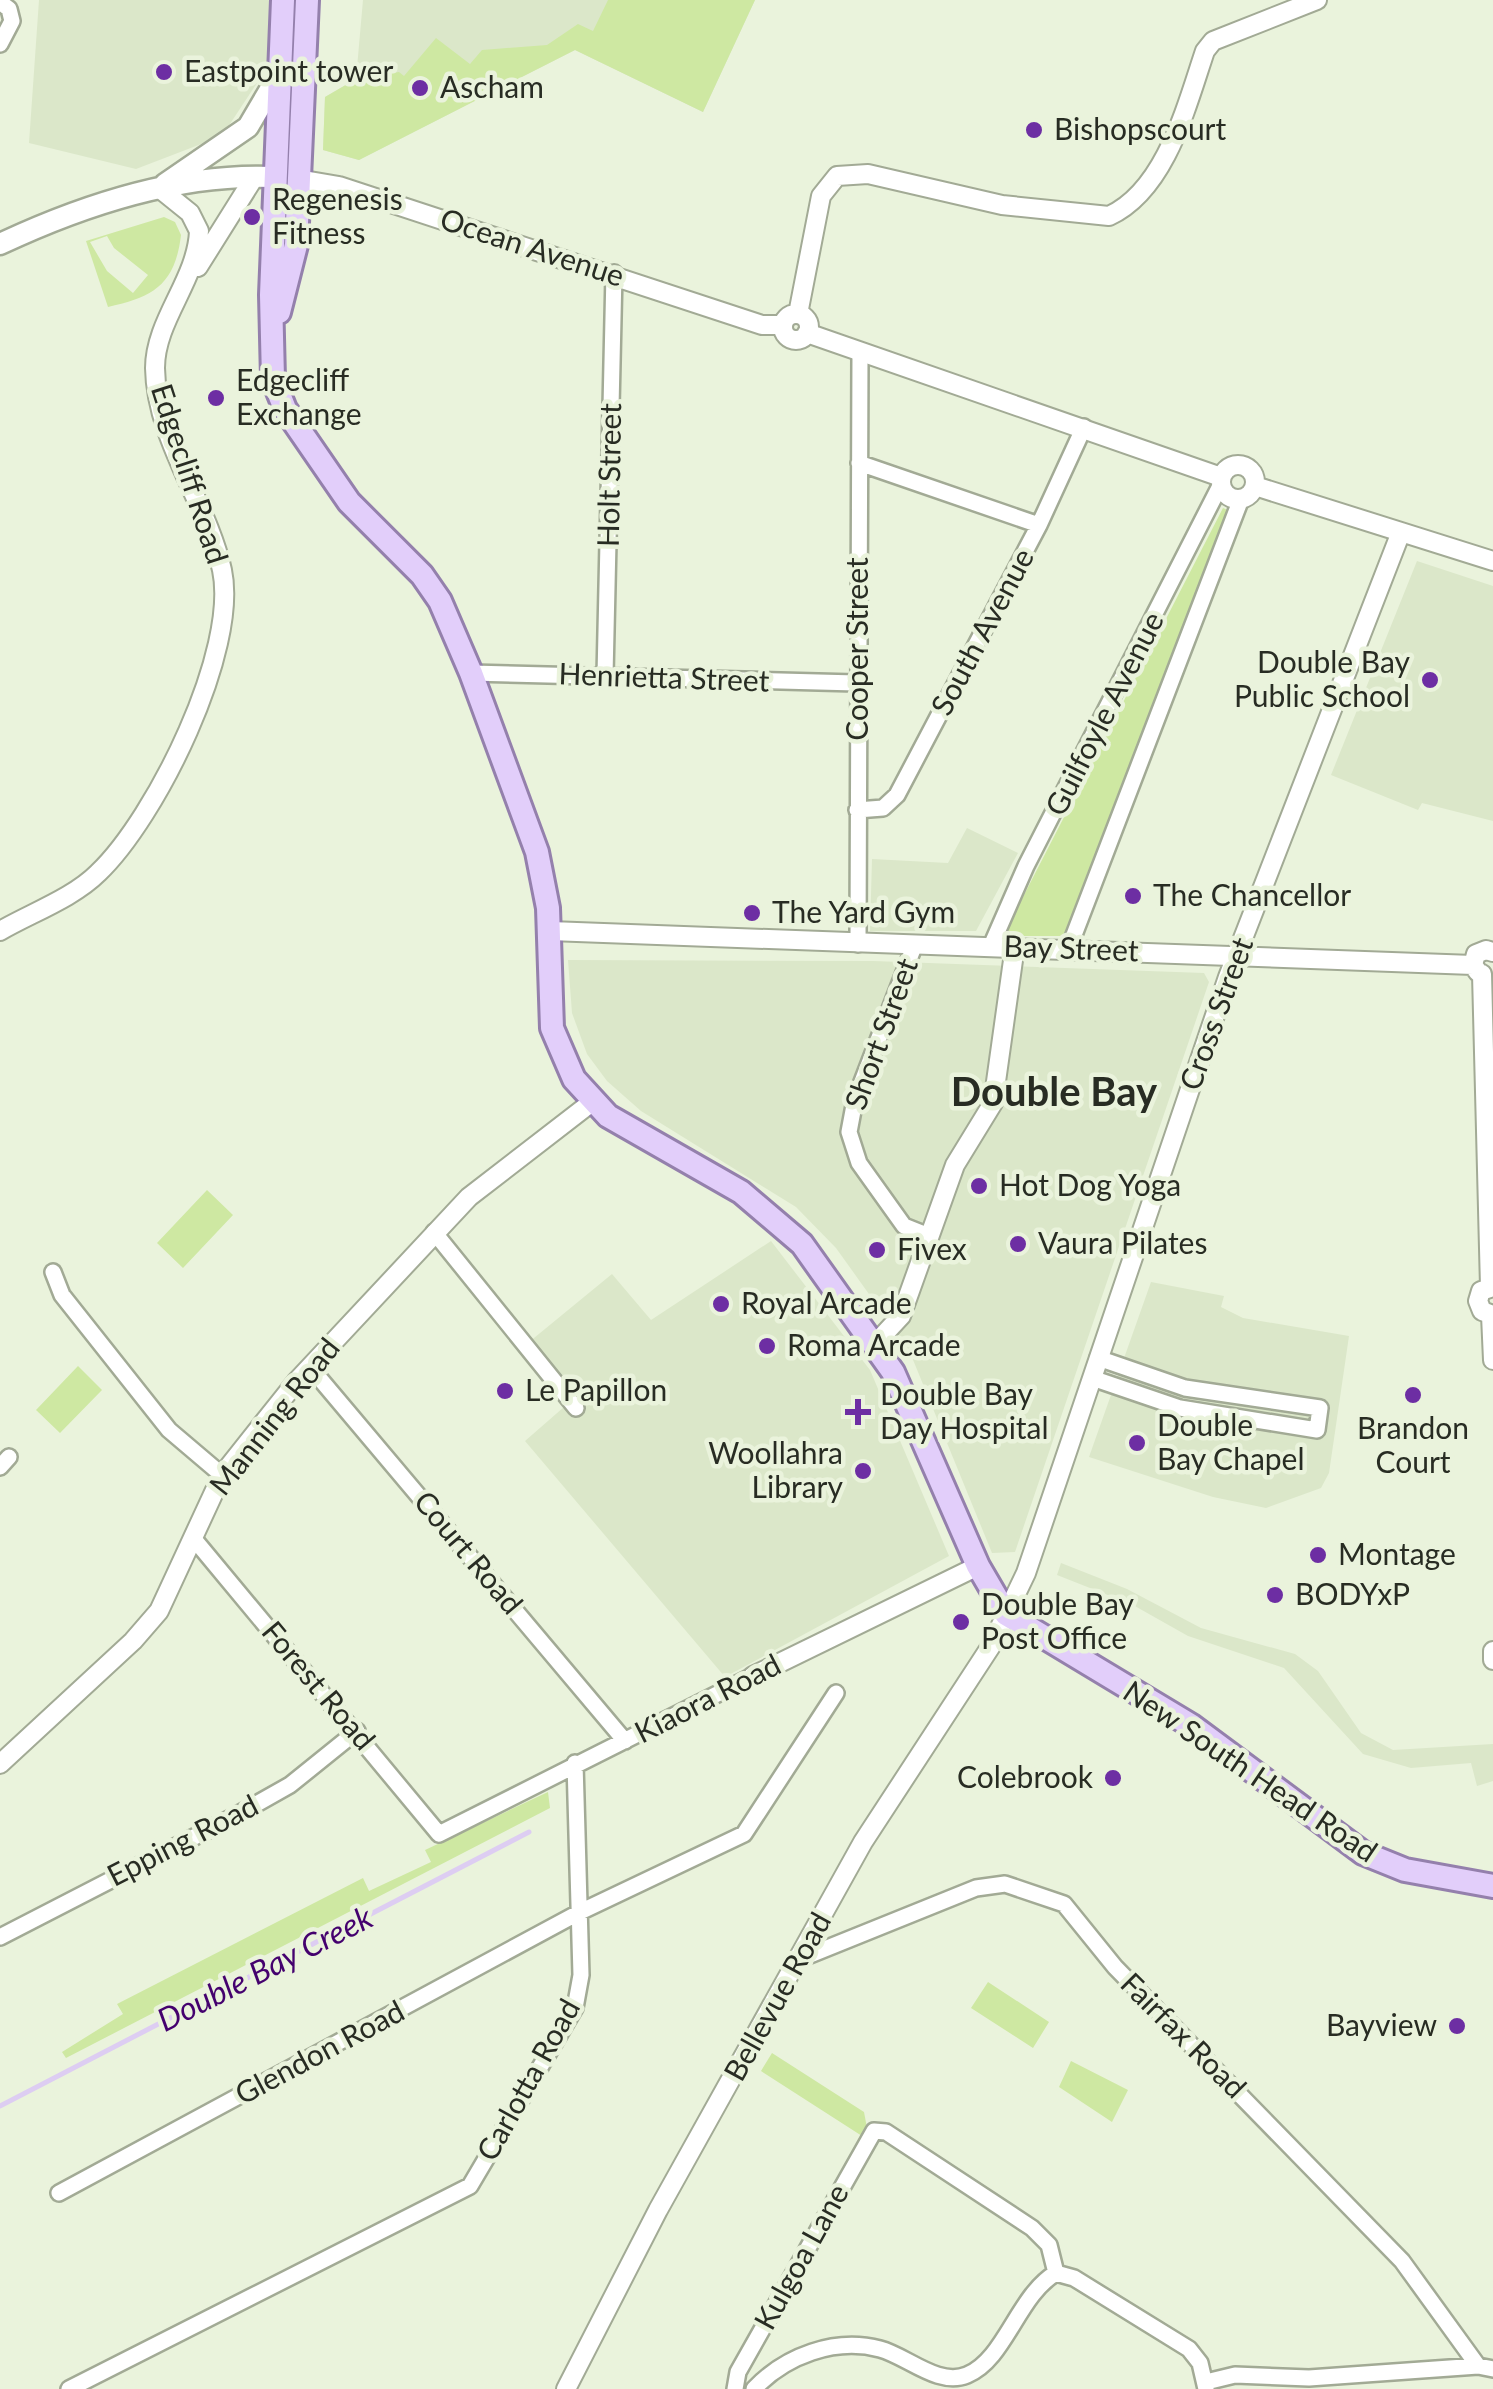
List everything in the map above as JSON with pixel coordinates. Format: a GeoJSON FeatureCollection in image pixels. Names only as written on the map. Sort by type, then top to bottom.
{"type":"FeatureCollection","features":[{"type":"Feature","properties":{"kind":"main road","name":"New South Head Road"},"geometry":{"type":"LineString","coordinates":[[283,0],[276,177],[296,244],[284,301],[272,329],[271,368],[285,409],[348,502],[422,575],[440,601],[472,673],[537,852],[550,931],[549,1009],[556,1045],[592,1102],[614,1120],[775,1216],[815,1261],[874,1344],[913,1411],[978,1566],[1006,1614],[1192,1726],[1363,1852],[1405,1870],[1493,1886]]}},
{"type":"Feature","properties":{"kind":"main road","name":"New South Head Road"},"geometry":{"type":"LineString","coordinates":[[276,177],[307,0]]}},
{"type":"Feature","properties":{"kind":"main road"},"geometry":{"type":"LineString","coordinates":[[0,244],[94,204],[159,188],[248,127],[262,110],[280,71]]}},
{"type":"Feature","properties":{"kind":"main road","name":"Ocean Avenue"},"geometry":{"type":"LineString","coordinates":[[159,188],[276,177]]}},
{"type":"Feature","properties":{"kind":"street"},"geometry":{"type":"LineString","coordinates":[[1317,0],[1214,41],[1205,51],[1166,158],[1122,209],[1109,216],[1002,206],[868,174],[837,176],[821,196],[790,320],[808,321],[807,334],[1084,427],[1221,480],[1230,498],[1248,492],[1402,532],[1493,561]]}},
{"type":"Feature","properties":{"kind":"street"},"geometry":{"type":"LineString","coordinates":[[0,2],[9,9],[12,21],[0,44]]}},
{"type":"Feature","properties":{"kind":"street","name":"Ocean Avenue"},"geometry":{"type":"LineString","coordinates":[[276,177],[340,186],[614,273],[762,325],[790,320]]}},
{"type":"Feature","properties":{"kind":"street","name":"Edgecliff Road"},"geometry":{"type":"LineString","coordinates":[[182,293],[276,177]]}},
{"type":"Feature","properties":{"kind":"street","name":"Edgecliff Road"},"geometry":{"type":"LineString","coordinates":[[0,931],[94,878],[112,860],[166,778],[216,656],[225,606],[221,569],[166,424],[156,375],[158,350],[198,245],[198,225],[159,188]]}},
{"type":"Feature","properties":{"kind":"street","name":"Holt Street"},"geometry":{"type":"LineString","coordinates":[[606,676],[614,273]]}},
{"type":"Feature","properties":{"kind":"street","name":"Cooper Street"},"geometry":{"type":"LineString","coordinates":[[858,944],[860,353]]}},
{"type":"Feature","properties":{"kind":"street","name":"South Avenue"},"geometry":{"type":"LineString","coordinates":[[858,810],[883,808],[896,795],[1039,526],[1084,427]]}},
{"type":"Feature","properties":{"kind":"street"},"geometry":{"type":"LineString","coordinates":[[860,464],[1039,526]]}},
{"type":"Feature","properties":{"kind":"street"},"geometry":{"type":"LineString","coordinates":[[1221,480],[1228,467],[1245,466],[1254,474],[1248,492]]}},
{"type":"Feature","properties":{"kind":"street","name":"Guilfoyle Avenue"},"geometry":{"type":"LineString","coordinates":[[992,946],[1026,866],[1221,480]]}},
{"type":"Feature","properties":{"kind":"street","name":"Guilfoyle Avenue"},"geometry":{"type":"LineString","coordinates":[[1068,948],[1248,492]]}},
{"type":"Feature","properties":{"kind":"street","name":"Cross Street"},"geometry":{"type":"LineString","coordinates":[[1006,1614],[1026,1574],[1236,956],[1402,532]]}},
{"type":"Feature","properties":{"kind":"street","name":"Henrietta Street"},"geometry":{"type":"LineString","coordinates":[[472,673],[856,684]]}},
{"type":"Feature","properties":{"kind":"street","name":"Bay Street"},"geometry":{"type":"LineString","coordinates":[[550,931],[1068,948],[1483,970]]}},
{"type":"Feature","properties":{"kind":"street","name":"Short Street"},"geometry":{"type":"LineString","coordinates":[[915,944],[849,1123],[853,1151],[881,1196],[904,1226],[929,1236]]}},
{"type":"Feature","properties":{"kind":"street"},"geometry":{"type":"LineString","coordinates":[[874,1344],[900,1316],[955,1165],[993,1103],[1015,946]]}},
{"type":"Feature","properties":{"kind":"street"},"geometry":{"type":"LineString","coordinates":[[1492,947],[1478,952],[1483,970],[1492,1287],[1482,1291],[1478,1301],[1482,1311],[1492,1315],[1493,1360]]}},
{"type":"Feature","properties":{"kind":"street","name":"Manning Road"},"geometry":{"type":"LineString","coordinates":[[0,1764],[133,1641],[159,1611],[222,1475],[310,1366],[469,1197],[592,1102]]}},
{"type":"Feature","properties":{"kind":"street"},"geometry":{"type":"LineString","coordinates":[[434,1232],[576,1408]]}},
{"type":"Feature","properties":{"kind":"street"},"geometry":{"type":"LineString","coordinates":[[54,1272],[62,1295],[169,1430],[222,1475]]}},
{"type":"Feature","properties":{"kind":"street"},"geometry":{"type":"LineString","coordinates":[[1092,1378],[1185,1409],[1317,1430],[1320,1408],[1189,1389],[1098,1358]]}},
{"type":"Feature","properties":{"kind":"street","name":"Court Road"},"geometry":{"type":"LineString","coordinates":[[310,1366],[625,1741]]}},
{"type":"Feature","properties":{"kind":"street"},"geometry":{"type":"LineString","coordinates":[[1185,1409],[1189,1389]]}},
{"type":"Feature","properties":{"kind":"street"},"geometry":{"type":"LineString","coordinates":[[1276,1424],[1280,1402]]}},
{"type":"Feature","properties":{"kind":"street","name":"Forest Road"},"geometry":{"type":"LineString","coordinates":[[194,1540],[440,1834]]}},
{"type":"Feature","properties":{"kind":"street","name":"Kiaora Road"},"geometry":{"type":"LineString","coordinates":[[440,1834],[574,1762],[625,1741],[978,1566]]}},
{"type":"Feature","properties":{"kind":"street","name":"Bellevue Road"},"geometry":{"type":"LineString","coordinates":[[566,2389],[658,2210],[863,1842],[991,1646],[1006,1614]]}},
{"type":"Feature","properties":{"kind":"street"},"geometry":{"type":"LineString","coordinates":[[1493,1650],[1493,1660]]}},
{"type":"Feature","properties":{"kind":"street","name":"Glendon Road"},"geometry":{"type":"LineString","coordinates":[[59,2193],[580,1912],[744,1834],[836,1692]]}},
{"type":"Feature","properties":{"kind":"street","name":"Epping Road"},"geometry":{"type":"LineString","coordinates":[[0,1937],[249,1808],[290,1784],[356,1730]]}},
{"type":"Feature","properties":{"kind":"street","name":"Carlotta Road"},"geometry":{"type":"LineString","coordinates":[[69,2389],[470,2186],[576,2008],[582,1974],[574,1762]]}},
{"type":"Feature","properties":{"kind":"street","name":"Fairfax Road"},"geometry":{"type":"LineString","coordinates":[[800,1958],[976,1888],[1005,1884],[1064,1904],[1115,1966],[1402,2261],[1485,2367]]}},
{"type":"Feature","properties":{"kind":"street","name":"Kulgoa Lane"},"geometry":{"type":"LineString","coordinates":[[735,2389],[745,2359],[878,2130],[1043,2237],[1053,2254],[1056,2272]]}},
{"type":"Feature","properties":{"kind":"street"},"geometry":{"type":"LineString","coordinates":[[754,2389],[793,2360],[850,2346],[882,2349],[943,2377],[967,2375],[986,2360],[1039,2283],[1056,2272],[1074,2278],[1189,2349],[1206,2385],[1235,2375],[1309,2378],[1485,2367]]}},
{"type":"Feature","properties":{"kind":"shaded area"},"geometry":{"type":"Polygon","coordinates":[[[39,0],[270,0],[267,68],[222,136],[136,169],[29,143],[39,0]]]}},
{"type":"Feature","properties":{"kind":"shaded area","name":"Ascham"},"geometry":{"type":"Polygon","coordinates":[[[363,0],[755,0],[703,112],[575,50],[359,160],[323,150],[325,97],[356,79],[363,0]]]}},
{"type":"Feature","properties":{"kind":"shaded area","name":"Double Bay Public School"},"geometry":{"type":"Polygon","coordinates":[[[1417,561],[1493,586],[1493,821],[1422,803],[1418,810],[1331,775],[1417,561]]]}},
{"type":"Feature","properties":{"kind":"shaded area"},"geometry":{"type":"Polygon","coordinates":[[[967,828],[1018,853],[976,931],[870,931],[872,859],[948,863],[967,828]]]}},
{"type":"Feature","properties":{"kind":"shaded area"},"geometry":{"type":"Polygon","coordinates":[[[568,960],[873,961],[1204,973],[1209,982],[1015,1552],[992,1553],[909,1350],[836,1248],[796,1207],[641,1111],[607,1081],[587,1054],[572,1013],[568,960]]]}},
{"type":"Feature","properties":{"kind":"shaded area"},"geometry":{"type":"Polygon","coordinates":[[[771,1241],[870,1370],[949,1556],[725,1677],[525,1441],[564,1407],[523,1347],[612,1274],[651,1320],[771,1241]]]}},
{"type":"Feature","properties":{"kind":"shaded area"},"geometry":{"type":"Polygon","coordinates":[[[1151,1282],[1224,1296],[1221,1307],[1243,1318],[1349,1336],[1329,1473],[1321,1488],[1266,1508],[1213,1497],[1089,1457],[1151,1282]]]}},
{"type":"Feature","properties":{"kind":"shaded area"},"geometry":{"type":"Polygon","coordinates":[[[1061,1563],[1127,1589],[1201,1628],[1295,1654],[1318,1671],[1361,1733],[1393,1750],[1493,1744],[1493,1781],[1477,1786],[1471,1763],[1411,1768],[1363,1754],[1284,1668],[1188,1636],[1133,1605],[1057,1575],[1061,1563]]]}},
{"type":"Feature","properties":{"kind":"green space","name":"Ascham"},"geometry":{"type":"Polygon","coordinates":[[[608,0],[755,0],[703,112],[575,50],[359,160],[323,150],[325,97],[356,79],[399,72],[404,76],[436,38],[470,64],[482,50],[547,45],[578,24],[593,31],[608,0]]]}},
{"type":"Feature","properties":{"kind":"green space"},"geometry":{"type":"Polygon","coordinates":[[[164,217],[175,222],[181,235],[173,266],[159,286],[137,299],[108,307],[86,241],[164,217]],[[107,236],[90,242],[107,271],[133,293],[148,275],[114,248],[107,236]]]}},
{"type":"Feature","properties":{"kind":"green space"},"geometry":{"type":"Polygon","coordinates":[[[1223,508],[1230,511],[1065,936],[1012,936],[1007,928],[1223,508]]]}},
{"type":"Feature","properties":{"kind":"green space"},"geometry":{"type":"Polygon","coordinates":[[[207,1190],[233,1215],[183,1268],[157,1243],[207,1190]]]}},
{"type":"Feature","properties":{"kind":"green space"},"geometry":{"type":"Polygon","coordinates":[[[78,1366],[102,1390],[60,1433],[36,1410],[78,1366]]]}},
{"type":"Feature","properties":{"kind":"green space"},"geometry":{"type":"Polygon","coordinates":[[[548,1792],[550,1808],[66,2058],[62,2052],[123,2014],[117,2004],[363,1878],[369,1891],[431,1862],[425,1850],[548,1792]]]}},
{"type":"Feature","properties":{"kind":"green space"},"geometry":{"type":"Polygon","coordinates":[[[988,1982],[1049,2022],[1033,2048],[971,2008],[988,1982]]]}},
{"type":"Feature","properties":{"kind":"green space"},"geometry":{"type":"Polygon","coordinates":[[[772,2053],[864,2112],[867,2128],[862,2136],[761,2071],[772,2053]]]}},
{"type":"Feature","properties":{"kind":"green space"},"geometry":{"type":"Polygon","coordinates":[[[1071,2061],[1128,2090],[1112,2122],[1059,2087],[1071,2061]]]}},
{"type":"Feature","properties":{"kind":"waterway","name":"Double Bay Creek"},"geometry":{"type":"LineString","coordinates":[[0,2106],[529,1832]]}},
{"type":"Feature","properties":{"kind":"place","name":"Eastpoint tower"},"geometry":{"type":"Point","coordinates":[164,72]}},
{"type":"Feature","properties":{"kind":"place","name":"Ascham"},"geometry":{"type":"Point","coordinates":[420,88]}},
{"type":"Feature","properties":{"kind":"place","name":"Bishopscourt"},"geometry":{"type":"Point","coordinates":[1034,130]}},
{"type":"Feature","properties":{"kind":"place","name":"Regenesis Fitness"},"geometry":{"type":"Point","coordinates":[252,217]}},
{"type":"Feature","properties":{"kind":"place","name":"Edgecliff Exchange"},"geometry":{"type":"Point","coordinates":[216,398]}},
{"type":"Feature","properties":{"kind":"place","name":"Double Bay Public School"},"geometry":{"type":"Point","coordinates":[1430,680]}},
{"type":"Feature","properties":{"kind":"place","name":"The Chancellor"},"geometry":{"type":"Point","coordinates":[1133,896]}},
{"type":"Feature","properties":{"kind":"place","name":"The Yard Gym"},"geometry":{"type":"Point","coordinates":[752,913]}},
{"type":"Feature","properties":{"kind":"place","name":"Hot Dog Yoga"},"geometry":{"type":"Point","coordinates":[979,1186]}},
{"type":"Feature","properties":{"kind":"place","name":"Vaura Pilates"},"geometry":{"type":"Point","coordinates":[1018,1244]}},
{"type":"Feature","properties":{"kind":"place","name":"Fivex"},"geometry":{"type":"Point","coordinates":[877,1250]}},
{"type":"Feature","properties":{"kind":"place","name":"Royal Arcade"},"geometry":{"type":"Point","coordinates":[721,1304]}},
{"type":"Feature","properties":{"kind":"place","name":"Roma Arcade"},"geometry":{"type":"Point","coordinates":[767,1346]}},
{"type":"Feature","properties":{"kind":"place","name":"Le Papillon"},"geometry":{"type":"Point","coordinates":[505,1391]}},
{"type":"Feature","properties":{"kind":"place","name":"Brandon Court"},"geometry":{"type":"Point","coordinates":[1413,1395]}},
{"type":"Feature","properties":{"kind":"place","name":"Double Bay Day Hospital"},"geometry":{"type":"Point","coordinates":[858,1412]}},
{"type":"Feature","properties":{"kind":"place","name":"Double Bay Chapel"},"geometry":{"type":"Point","coordinates":[1137,1443]}},
{"type":"Feature","properties":{"kind":"place","name":"Woollahra Library"},"geometry":{"type":"Point","coordinates":[863,1471]}},
{"type":"Feature","properties":{"kind":"place","name":"Montage"},"geometry":{"type":"Point","coordinates":[1318,1555]}},
{"type":"Feature","properties":{"kind":"place","name":"BODYxP"},"geometry":{"type":"Point","coordinates":[1275,1595]}},
{"type":"Feature","properties":{"kind":"place","name":"Double Bay Post Office"},"geometry":{"type":"Point","coordinates":[961,1622]}},
{"type":"Feature","properties":{"kind":"place","name":"Colebrook"},"geometry":{"type":"Point","coordinates":[1113,1778]}},
{"type":"Feature","properties":{"kind":"place","name":"Bayview"},"geometry":{"type":"Point","coordinates":[1457,2026]}},
{"type":"Feature","properties":{"kind":"district","name":"Double Bay"},"geometry":{"type":"Point","coordinates":[1054,1092]}}]}
